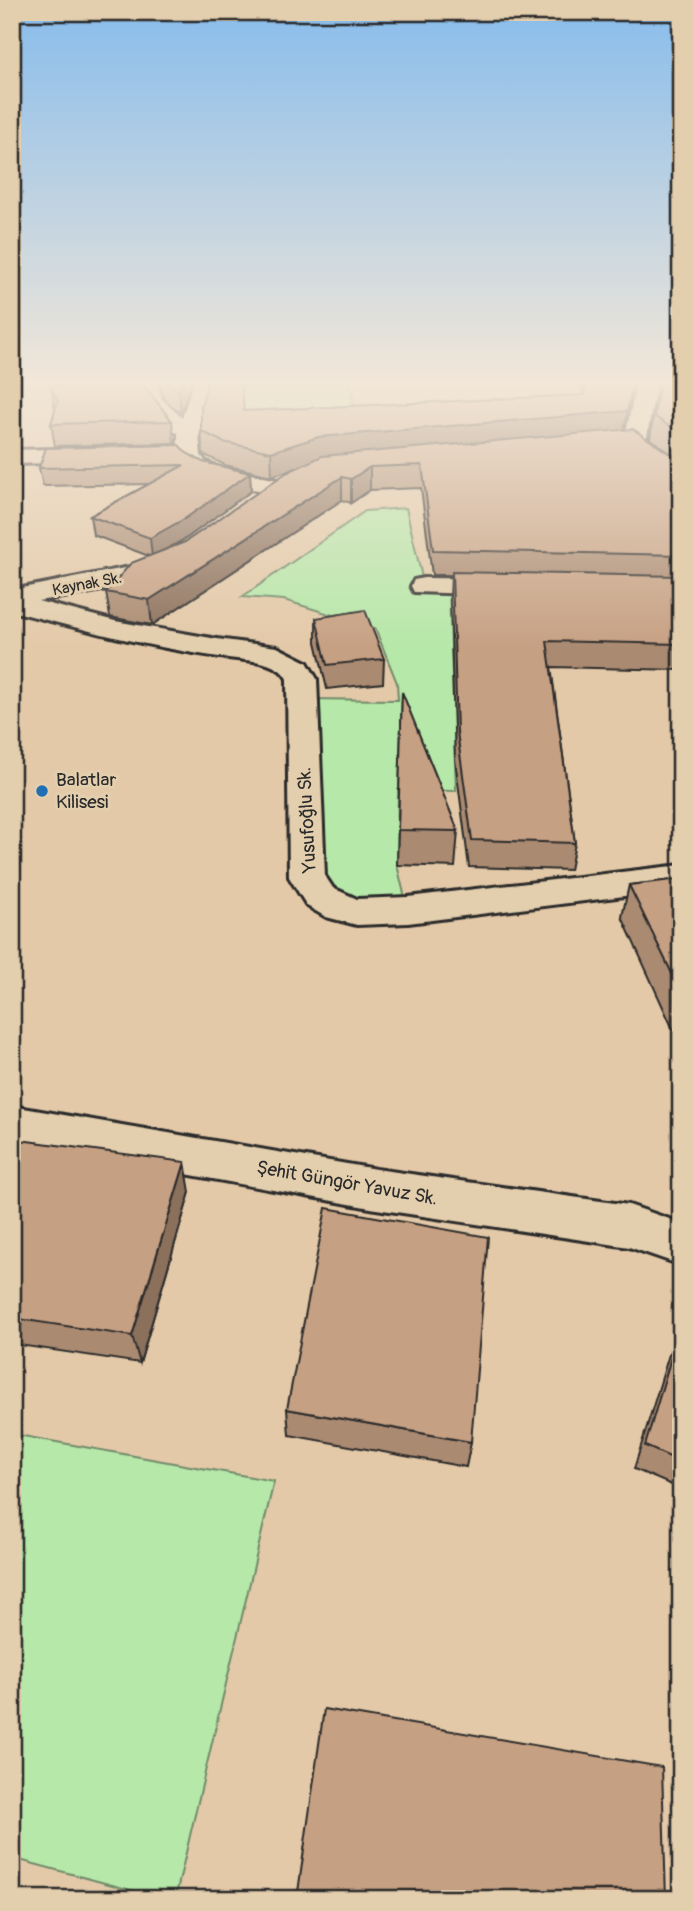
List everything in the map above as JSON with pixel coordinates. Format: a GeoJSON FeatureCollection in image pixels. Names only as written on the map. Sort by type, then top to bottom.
{"type":"FeatureCollection","features":[{"type":"Feature","properties":{"kind":"street"},"geometry":{"type":"LineString","coordinates":[[204,469],[287,483],[258,502]]}},
{"type":"Feature","properties":{"kind":"street","name":"Kaynak Sk."},"geometry":{"type":"LineString","coordinates":[[12,600],[142,573],[184,553]]}},
{"type":"Feature","properties":{"kind":"street"},"geometry":{"type":"LineString","coordinates":[[424,586],[531,587]]}},
{"type":"Feature","properties":{"kind":"street","name":"Yusufoğlu Sk."},"geometry":{"type":"LineString","coordinates":[[12,600],[114,629],[217,648],[267,653],[297,668],[302,679],[307,877],[320,897],[339,908],[357,912],[408,910],[681,877]]}},
{"type":"Feature","properties":{"kind":"street","name":"Şehit Güngör Yavuz Sk."},"geometry":{"type":"LineString","coordinates":[[12,1124],[376,1189],[629,1226],[681,1244]]}},
{"type":"Feature","properties":{"kind":"green space"},"geometry":{"type":"Polygon","coordinates":[[[406,508],[424,586],[449,586],[456,791],[398,790],[397,865],[408,910],[320,897],[302,699],[398,700],[397,683],[375,628],[284,600],[242,597],[365,511],[406,508]]]}},
{"type":"Feature","properties":{"kind":"green space"},"geometry":{"type":"Polygon","coordinates":[[[12,1434],[274,1481],[175,1899],[164,1899],[12,1858],[12,1434]]]}},
{"type":"Feature","properties":{"kind":"building"},"geometry":{"type":"Polygon","coordinates":[[[176,469],[234,469],[250,473],[186,518],[150,538],[90,516],[176,469]]]}},
{"type":"Feature","properties":{"kind":"building"},"geometry":{"type":"Polygon","coordinates":[[[294,469],[367,469],[351,479],[342,477],[149,600],[106,592],[131,563],[185,542],[294,469]]]}},
{"type":"Feature","properties":{"kind":"building"},"geometry":{"type":"Polygon","coordinates":[[[423,469],[681,469],[681,555],[433,550],[423,469]]]}},
{"type":"Feature","properties":{"kind":"building"},"geometry":{"type":"Polygon","coordinates":[[[452,572],[681,576],[681,644],[547,641],[575,843],[472,840],[457,732],[452,572]]]}},
{"type":"Feature","properties":{"kind":"building"},"geometry":{"type":"Polygon","coordinates":[[[365,610],[384,659],[327,665],[316,618],[365,610]]]}},
{"type":"Feature","properties":{"kind":"building"},"geometry":{"type":"Polygon","coordinates":[[[402,692],[458,831],[398,830],[402,692]]]}},
{"type":"Feature","properties":{"kind":"building"},"geometry":{"type":"Polygon","coordinates":[[[681,879],[681,992],[629,885],[681,879]]]}},
{"type":"Feature","properties":{"kind":"building"},"geometry":{"type":"Polygon","coordinates":[[[12,1139],[185,1162],[132,1336],[12,1318],[12,1139]]]}},
{"type":"Feature","properties":{"kind":"building"},"geometry":{"type":"Polygon","coordinates":[[[326,1208],[488,1237],[471,1442],[287,1409],[326,1208]]]}},
{"type":"Feature","properties":{"kind":"building"},"geometry":{"type":"Polygon","coordinates":[[[681,1324],[681,1462],[645,1446],[681,1324]]]}},
{"type":"Feature","properties":{"kind":"building"},"geometry":{"type":"Polygon","coordinates":[[[324,1709],[662,1767],[666,1899],[297,1899],[324,1709]]]}},
{"type":"Feature","properties":{"kind":"place","name":"Balatlar Kilisesi"},"geometry":{"type":"Point","coordinates":[42,791]}}]}
